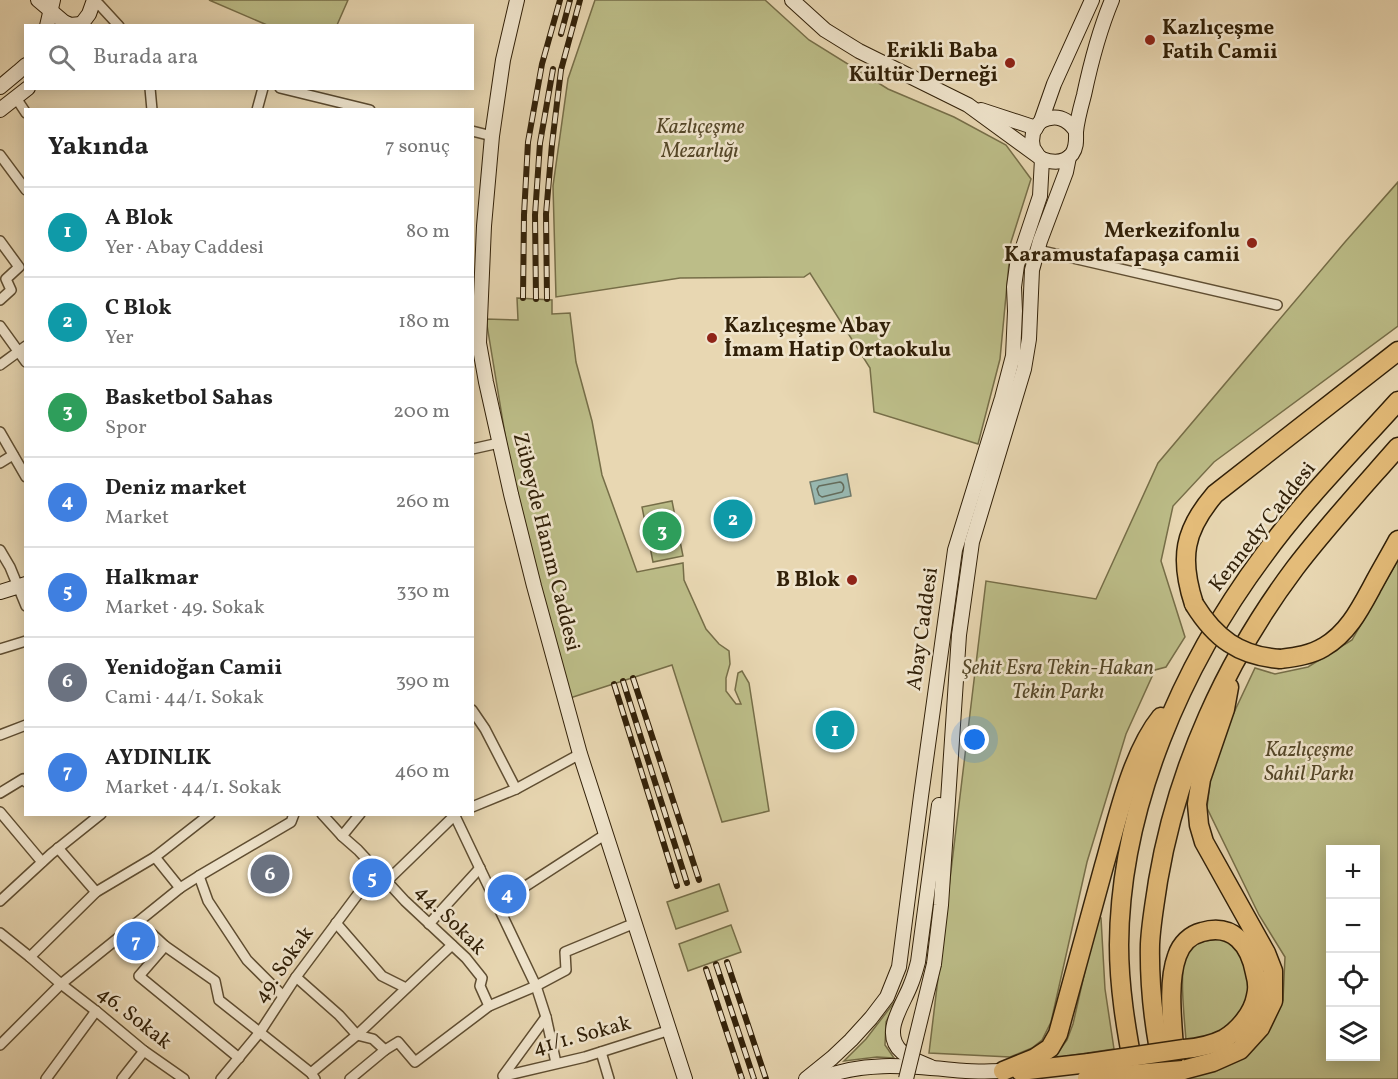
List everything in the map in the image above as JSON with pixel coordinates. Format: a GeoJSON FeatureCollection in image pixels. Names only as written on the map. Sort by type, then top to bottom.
{"type":"FeatureCollection","features":[{"type":"Feature","properties":{"kind":"highway"},"geometry":{"type":"LineString","coordinates":[[1398,351],[1215,494],[1202,510],[1192,530],[1185,556],[1188,587],[1194,604],[1208,624],[1227,642],[1252,655],[1280,659],[1294,658],[1326,646],[1341,634],[1355,618],[1398,540]]}},
{"type":"Feature","properties":{"kind":"highway","name":"Kennedy Caddesi"},"geometry":{"type":"LineString","coordinates":[[1136,1079],[1124,1011],[1119,946],[1121,906],[1125,873],[1145,785],[1155,756],[1203,651],[1222,617],[1265,554],[1293,518],[1398,401]]}},
{"type":"Feature","properties":{"kind":"highway"},"geometry":{"type":"LineString","coordinates":[[1166,1079],[1153,1010],[1150,943],[1153,911],[1169,825],[1180,787],[1200,733],[1230,669],[1274,598],[1326,528],[1398,447]]}},
{"type":"Feature","properties":{"kind":"highway"},"geometry":{"type":"LineString","coordinates":[[1003,1071],[1179,1074],[1240,1050],[1260,1028],[1273,1001],[1273,971],[1266,952],[1204,842],[1199,825],[1197,804],[1201,779],[1225,709],[1230,669]]}},
{"type":"Feature","properties":{"kind":"highway"},"geometry":{"type":"LineString","coordinates":[[1003,1071],[1035,1058],[1050,1048],[1058,1034],[1122,802],[1140,753],[1155,725],[1184,690]]}},
{"type":"Feature","properties":{"kind":"highway"},"geometry":{"type":"LineString","coordinates":[[1086,1073],[1184,1049],[1204,1046],[1222,1040],[1243,1023],[1256,997],[1257,982],[1253,960],[1236,936],[1226,931],[1211,929],[1197,933],[1184,942],[1177,954],[1171,986],[1179,1074]]}},
{"type":"Feature","properties":{"kind":"main road"},"geometry":{"type":"LineString","coordinates":[[38,0],[52,5],[68,24]]}},
{"type":"Feature","properties":{"kind":"main road"},"geometry":{"type":"LineString","coordinates":[[84,24],[94,0]]}},
{"type":"Feature","properties":{"kind":"main road","name":"Zübeyde Hanım Caddesi"},"geometry":{"type":"LineString","coordinates":[[517,0],[503,60],[478,225],[476,344],[534,586],[580,754],[685,1079]]}},
{"type":"Feature","properties":{"kind":"main road"},"geometry":{"type":"LineString","coordinates":[[792,0],[825,30],[859,51],[968,105],[1040,156],[1056,162],[1063,161],[1074,152],[1083,96],[1102,25],[1112,0]]}},
{"type":"Feature","properties":{"kind":"main road"},"geometry":{"type":"LineString","coordinates":[[1040,156],[1033,148],[1032,141],[1054,84],[1092,0]]}},
{"type":"Feature","properties":{"kind":"main road"},"geometry":{"type":"LineString","coordinates":[[47,24],[52,5]]}},
{"type":"Feature","properties":{"kind":"main road"},"geometry":{"type":"LineString","coordinates":[[0,87],[22,69]]}},
{"type":"Feature","properties":{"kind":"main road"},"geometry":{"type":"LineString","coordinates":[[0,110],[26,90]]}},
{"type":"Feature","properties":{"kind":"main road"},"geometry":{"type":"LineString","coordinates":[[968,105],[1038,125],[1054,117],[1061,118],[1076,131]]}},
{"type":"Feature","properties":{"kind":"main road","name":"Abay Caddesi"},"geometry":{"type":"LineString","coordinates":[[806,1079],[832,1058],[871,1018],[887,997],[900,967],[955,550],[1013,356],[1014,287],[1017,265],[1040,196],[1040,156]]}},
{"type":"Feature","properties":{"kind":"main road","name":"Abay Caddesi"},"geometry":{"type":"LineString","coordinates":[[906,1079],[934,964],[941,905],[959,635],[972,542],[1024,369],[1029,339],[1032,270],[1066,172],[1069,157]]}},
{"type":"Feature","properties":{"kind":"main road"},"geometry":{"type":"LineString","coordinates":[[474,388],[486,382]]}},
{"type":"Feature","properties":{"kind":"main road"},"geometry":{"type":"LineString","coordinates":[[0,592],[22,586]]}},
{"type":"Feature","properties":{"kind":"main road"},"geometry":{"type":"LineString","coordinates":[[931,1067],[902,1052],[894,1041],[893,1031],[895,1017],[911,984],[918,962],[938,813],[951,750]]}},
{"type":"Feature","properties":{"kind":"main road"},"geometry":{"type":"LineString","coordinates":[[819,1079],[832,1073],[873,1065],[931,1067],[968,1072],[1003,1071]]}},
{"type":"Feature","properties":{"kind":"street"},"geometry":{"type":"LineString","coordinates":[[94,0],[117,24]]}},
{"type":"Feature","properties":{"kind":"street"},"geometry":{"type":"LineString","coordinates":[[0,75],[22,69]]}},
{"type":"Feature","properties":{"kind":"street"},"geometry":{"type":"LineString","coordinates":[[150,90],[152,108]]}},
{"type":"Feature","properties":{"kind":"street"},"geometry":{"type":"LineString","coordinates":[[258,108],[262,90]]}},
{"type":"Feature","properties":{"kind":"street"},"geometry":{"type":"LineString","coordinates":[[286,90],[338,106],[354,108]]}},
{"type":"Feature","properties":{"kind":"street"},"geometry":{"type":"LineString","coordinates":[[16,98],[24,110]]}},
{"type":"Feature","properties":{"kind":"street"},"geometry":{"type":"LineString","coordinates":[[474,132],[492,136]]}},
{"type":"Feature","properties":{"kind":"street"},"geometry":{"type":"LineString","coordinates":[[0,155],[24,186]]}},
{"type":"Feature","properties":{"kind":"street"},"geometry":{"type":"LineString","coordinates":[[0,241],[22,265],[6,279],[11,290],[0,300]]}},
{"type":"Feature","properties":{"kind":"street"},"geometry":{"type":"LineString","coordinates":[[1038,250],[1277,305]]}},
{"type":"Feature","properties":{"kind":"street"},"geometry":{"type":"LineString","coordinates":[[0,326],[22,349],[0,365]]}},
{"type":"Feature","properties":{"kind":"street"},"geometry":{"type":"LineString","coordinates":[[0,432],[24,474]]}},
{"type":"Feature","properties":{"kind":"street"},"geometry":{"type":"LineString","coordinates":[[474,449],[499,443]]}},
{"type":"Feature","properties":{"kind":"street"},"geometry":{"type":"LineString","coordinates":[[0,463],[13,455]]}},
{"type":"Feature","properties":{"kind":"street"},"geometry":{"type":"LineString","coordinates":[[0,549],[22,586]]}},
{"type":"Feature","properties":{"kind":"street"},"geometry":{"type":"LineString","coordinates":[[0,649],[24,643]]}},
{"type":"Feature","properties":{"kind":"street"},"geometry":{"type":"LineString","coordinates":[[474,713],[485,729],[516,789]]}},
{"type":"Feature","properties":{"kind":"street"},"geometry":{"type":"LineString","coordinates":[[0,735],[24,726]]}},
{"type":"Feature","properties":{"kind":"street"},"geometry":{"type":"LineString","coordinates":[[474,806],[516,789],[580,754]]}},
{"type":"Feature","properties":{"kind":"street"},"geometry":{"type":"LineString","coordinates":[[0,793],[24,780]]}},
{"type":"Feature","properties":{"kind":"street"},"geometry":{"type":"LineString","coordinates":[[1,815],[42,862]]}},
{"type":"Feature","properties":{"kind":"street"},"geometry":{"type":"LineString","coordinates":[[0,901],[58,848],[98,816]]}},
{"type":"Feature","properties":{"kind":"street"},"geometry":{"type":"LineString","coordinates":[[30,957],[96,892],[155,856],[207,816]]}},
{"type":"Feature","properties":{"kind":"street"},"geometry":{"type":"LineString","coordinates":[[0,1045],[61,984],[180,888],[291,822],[293,816]]}},
{"type":"Feature","properties":{"kind":"street","name":"44. Sokak"},"geometry":{"type":"LineString","coordinates":[[324,816],[429,924],[466,958],[482,978],[480,986],[489,1006]]}},
{"type":"Feature","properties":{"kind":"street"},"geometry":{"type":"LineString","coordinates":[[342,836],[358,816]]}},
{"type":"Feature","properties":{"kind":"street"},"geometry":{"type":"LineString","coordinates":[[387,881],[454,816]]}},
{"type":"Feature","properties":{"kind":"street"},"geometry":{"type":"LineString","coordinates":[[455,816],[536,986],[546,1017],[556,1063]]}},
{"type":"Feature","properties":{"kind":"street"},"geometry":{"type":"LineString","coordinates":[[498,904],[606,834]]}},
{"type":"Feature","properties":{"kind":"street"},"geometry":{"type":"LineString","coordinates":[[58,848],[96,892]]}},
{"type":"Feature","properties":{"kind":"street"},"geometry":{"type":"LineString","coordinates":[[155,856],[180,888]]}},
{"type":"Feature","properties":{"kind":"street"},"geometry":{"type":"LineString","coordinates":[[429,924],[480,868]]}},
{"type":"Feature","properties":{"kind":"street","name":"49. Sokak"},"geometry":{"type":"LineString","coordinates":[[221,1079],[260,1032],[296,977],[376,870]]}},
{"type":"Feature","properties":{"kind":"street"},"geometry":{"type":"LineString","coordinates":[[199,876],[208,901],[247,960],[283,996]]}},
{"type":"Feature","properties":{"kind":"street"},"geometry":{"type":"LineString","coordinates":[[139,922],[165,946],[215,981],[219,1000],[313,1076],[452,945]]}},
{"type":"Feature","properties":{"kind":"street"},"geometry":{"type":"LineString","coordinates":[[336,923],[382,975],[406,988]]}},
{"type":"Feature","properties":{"kind":"street"},"geometry":{"type":"LineString","coordinates":[[350,1079],[398,1042],[415,1062],[489,1006],[566,970],[565,952],[635,923]]}},
{"type":"Feature","properties":{"kind":"street","name":"46. Sokak"},"geometry":{"type":"LineString","coordinates":[[0,933],[144,1051],[184,1079]]}},
{"type":"Feature","properties":{"kind":"street"},"geometry":{"type":"LineString","coordinates":[[165,946],[139,976],[239,1058]]}},
{"type":"Feature","properties":{"kind":"street"},"geometry":{"type":"LineString","coordinates":[[296,977],[339,1015],[357,1035],[373,1039],[385,1050]]}},
{"type":"Feature","properties":{"kind":"street"},"geometry":{"type":"LineString","coordinates":[[46,1079],[96,1011]]}},
{"type":"Feature","properties":{"kind":"street"},"geometry":{"type":"LineString","coordinates":[[503,1078],[546,1017]]}},
{"type":"Feature","properties":{"kind":"street","name":"41/1. Sokak"},"geometry":{"type":"LineString","coordinates":[[503,1078],[601,1052],[670,1030]]}},
{"type":"Feature","properties":{"kind":"street"},"geometry":{"type":"LineString","coordinates":[[122,1079],[144,1051]]}},
{"type":"Feature","properties":{"kind":"street"},"geometry":{"type":"LineString","coordinates":[[601,1052],[609,1079]]}},
{"type":"Feature","properties":{"kind":"green space"},"geometry":{"type":"Polygon","coordinates":[[[209,0],[348,0],[337,24],[265,24],[209,0]]]}},
{"type":"Feature","properties":{"kind":"green space","name":"Kazlıçeşme Mezarlığı"},"geometry":{"type":"Polygon","coordinates":[[[595,0],[765,0],[809,40],[888,89],[954,117],[1006,145],[1031,179],[1011,242],[1000,359],[978,444],[874,412],[870,368],[810,273],[804,277],[680,278],[556,297],[553,186],[568,79],[595,0]]]}},
{"type":"Feature","properties":{"kind":"green space","name":"Şehit Esra Tekin-Hakan Tekin Parkı"},"geometry":{"type":"Polygon","coordinates":[[[1398,182],[1398,326],[1214,462],[1173,506],[1161,561],[1185,637],[1166,667],[1155,670],[1126,734],[1087,862],[1051,1022],[1042,1040],[1032,1048],[1010,1057],[929,1053],[986,581],[1096,599],[1158,463],[1398,182]]]}},
{"type":"Feature","properties":{"kind":"green space"},"geometry":{"type":"Polygon","coordinates":[[[517,298],[552,300],[552,314],[570,313],[576,362],[592,421],[602,475],[637,572],[683,563],[684,580],[706,629],[719,644],[729,651],[730,664],[726,678],[726,691],[736,704],[741,704],[735,690],[738,673],[742,671],[749,683],[769,811],[722,822],[672,665],[570,698],[514,489],[486,319],[518,320],[517,298]]]}},
{"type":"Feature","properties":{"kind":"green space"},"geometry":{"type":"Polygon","coordinates":[[[672,501],[683,556],[653,562],[642,507],[672,501]]]}},
{"type":"Feature","properties":{"kind":"green space","name":"Kazlıçeşme Sahil Parkı"},"geometry":{"type":"Polygon","coordinates":[[[1398,560],[1398,1079],[1191,1079],[1189,1075],[1269,1028],[1283,1000],[1285,957],[1259,915],[1207,808],[1213,757],[1255,668],[1275,674],[1308,667],[1352,640],[1398,560]]]}},
{"type":"Feature","properties":{"kind":"green space"},"geometry":{"type":"Polygon","coordinates":[[[719,884],[728,911],[676,929],[667,902],[719,884]]]}},
{"type":"Feature","properties":{"kind":"green space"},"geometry":{"type":"Polygon","coordinates":[[[1097,918],[1101,918],[1105,989],[1114,1049],[1054,1058],[1067,1040],[1073,1024],[1097,918]]]}},
{"type":"Feature","properties":{"kind":"green space"},"geometry":{"type":"Polygon","coordinates":[[[731,925],[741,952],[688,971],[679,944],[731,925]]]}},
{"type":"Feature","properties":{"kind":"green space"},"geometry":{"type":"Polygon","coordinates":[[[1220,939],[1233,946],[1242,956],[1247,976],[1248,997],[1238,1016],[1225,1029],[1209,1036],[1186,1041],[1183,1007],[1185,956],[1195,944],[1220,939]]]}},
{"type":"Feature","properties":{"kind":"green space"},"geometry":{"type":"Polygon","coordinates":[[[899,996],[886,1022],[885,1045],[894,1058],[877,1057],[844,1061],[866,1039],[899,996]]]}},
{"type":"Feature","properties":{"kind":"water"},"geometry":{"type":"Polygon","coordinates":[[[847,474],[851,496],[815,504],[810,482],[847,474]]]}},
{"type":"Feature","properties":{"kind":"railway"},"geometry":{"type":"LineString","coordinates":[[523,298],[528,142],[542,64],[560,0]]}},
{"type":"Feature","properties":{"kind":"railway"},"geometry":{"type":"LineString","coordinates":[[561,34],[570,0]]}},
{"type":"Feature","properties":{"kind":"railway"},"geometry":{"type":"LineString","coordinates":[[547,299],[546,214],[552,144],[561,70],[580,0]]}},
{"type":"Feature","properties":{"kind":"railway"},"geometry":{"type":"LineString","coordinates":[[536,299],[535,215],[540,143],[553,69]]}},
{"type":"Feature","properties":{"kind":"railway"},"geometry":{"type":"LineString","coordinates":[[633,678],[699,880]]}},
{"type":"Feature","properties":{"kind":"railway"},"geometry":{"type":"LineString","coordinates":[[623,681],[687,883]]}},
{"type":"Feature","properties":{"kind":"railway"},"geometry":{"type":"LineString","coordinates":[[614,684],[677,886]]}},
{"type":"Feature","properties":{"kind":"railway"},"geometry":{"type":"LineString","coordinates":[[727,962],[766,1079]]}},
{"type":"Feature","properties":{"kind":"railway"},"geometry":{"type":"LineString","coordinates":[[716,964],[754,1079]]}},
{"type":"Feature","properties":{"kind":"railway"},"geometry":{"type":"LineString","coordinates":[[706,969],[742,1079]]}},
{"type":"Feature","properties":{"kind":"place","name":"Kazlıçeşme Fatih Camii"},"geometry":{"type":"Point","coordinates":[1150,40]}},
{"type":"Feature","properties":{"kind":"place","name":"Erikli Baba Kültür Derneği"},"geometry":{"type":"Point","coordinates":[1010,63]}},
{"type":"Feature","properties":{"kind":"place","name":"Merkezifonlu Karamustafapaşa camii"},"geometry":{"type":"Point","coordinates":[1252,243]}},
{"type":"Feature","properties":{"kind":"place","name":"Kazlıçeşme Abay İmam Hatip Ortaokulu"},"geometry":{"type":"Point","coordinates":[712,338]}},
{"type":"Feature","properties":{"kind":"place","name":"C Blok"},"geometry":{"type":"Point","coordinates":[733,519]}},
{"type":"Feature","properties":{"kind":"place","name":"Basketbol Sahas"},"geometry":{"type":"Point","coordinates":[662,531]}},
{"type":"Feature","properties":{"kind":"place","name":"B Blok"},"geometry":{"type":"Point","coordinates":[852,580]}},
{"type":"Feature","properties":{"kind":"place","name":"A Blok"},"geometry":{"type":"Point","coordinates":[835,730]}},
{"type":"Feature","properties":{"kind":"place","name":"Yenidoğan Camii"},"geometry":{"type":"Point","coordinates":[270,874]}},
{"type":"Feature","properties":{"kind":"place","name":"Halkmar"},"geometry":{"type":"Point","coordinates":[372,878]}},
{"type":"Feature","properties":{"kind":"place","name":"Deniz market"},"geometry":{"type":"Point","coordinates":[507,894]}},
{"type":"Feature","properties":{"kind":"place","name":"AYDINLIK"},"geometry":{"type":"Point","coordinates":[136,941]}}]}
